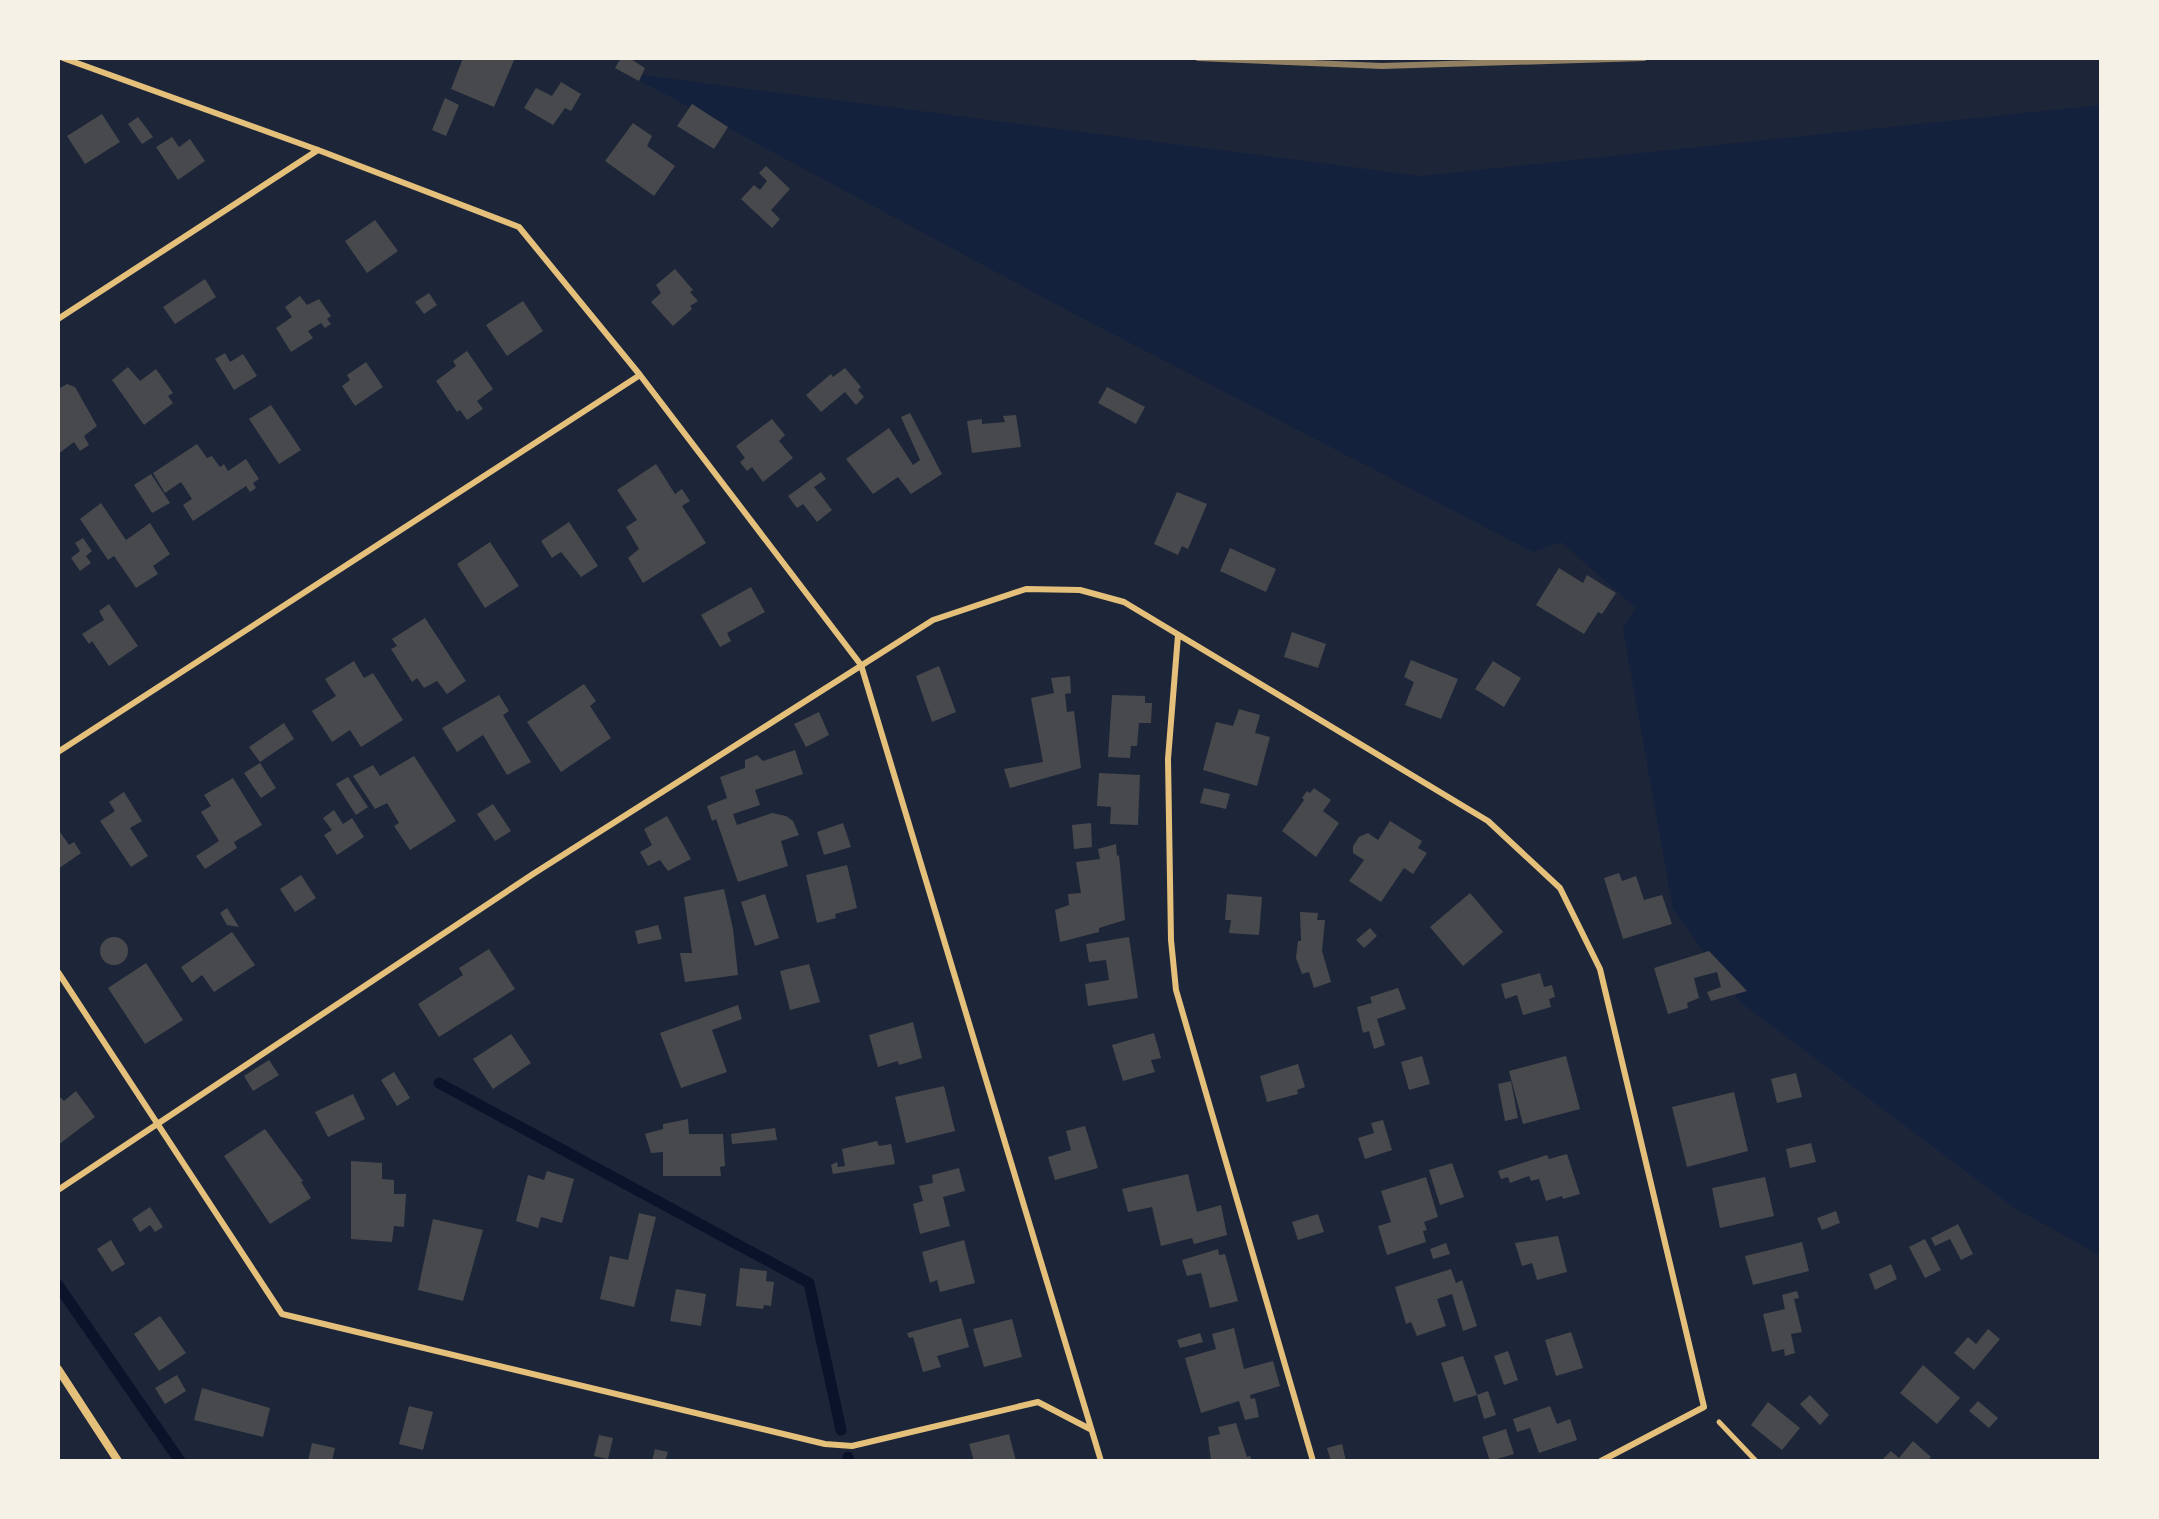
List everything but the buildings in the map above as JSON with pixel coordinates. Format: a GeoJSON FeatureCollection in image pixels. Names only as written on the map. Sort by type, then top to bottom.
{"type":"FeatureCollection","features":[{"type":"Feature","properties":{"kind":"street"},"geometry":{"type":"LineString","coordinates":[[58,1369],[118,1461]]}},
{"type":"Feature","properties":{"kind":"lane"},"geometry":{"type":"LineString","coordinates":[[63,58],[519,227],[640,375],[861,665],[1101,1461]]}},
{"type":"Feature","properties":{"kind":"lane"},"geometry":{"type":"LineString","coordinates":[[58,319],[318,150]]}},
{"type":"Feature","properties":{"kind":"lane"},"geometry":{"type":"LineString","coordinates":[[58,752],[640,375]]}},
{"type":"Feature","properties":{"kind":"lane"},"geometry":{"type":"LineString","coordinates":[[58,1190],[520,882],[933,620],[1026,589],[1080,590],[1124,602],[1488,821],[1560,888],[1600,969],[1704,1407],[1601,1461]]}},
{"type":"Feature","properties":{"kind":"lane"},"geometry":{"type":"LineString","coordinates":[[1178,635],[1168,759],[1171,940],[1176,990],[1313,1461]]}},
{"type":"Feature","properties":{"kind":"lane"},"geometry":{"type":"LineString","coordinates":[[58,972],[282,1314],[825,1444],[852,1446],[1038,1402],[1090,1429]]}},
{"type":"Feature","properties":{"kind":"path"},"geometry":{"type":"LineString","coordinates":[[1704,1407],[1756,1461]]}},
{"type":"Feature","properties":{"kind":"shaded area"},"geometry":{"type":"Polygon","coordinates":[[[58,58],[2101,58],[2101,105],[1421,176],[626,73],[1063,308],[1533,552],[1561,542],[1636,608],[1623,629],[1673,909],[1740,1002],[2013,1207],[2101,1256],[2101,1461],[58,1461],[58,58]]]}},
{"type":"Feature","properties":{"kind":"waterway"},"geometry":{"type":"LineString","coordinates":[[439,1083],[809,1283],[841,1430]]}},
{"type":"Feature","properties":{"kind":"waterway"},"geometry":{"type":"LineString","coordinates":[[58,1285],[180,1461]]}},
{"type":"Feature","properties":{"kind":"waterway"},"geometry":{"type":"LineString","coordinates":[[848,1457],[849,1461]]}},
{"type":"Feature","properties":{"kind":"railway"},"geometry":{"type":"LineString","coordinates":[[1198,58],[1382,66],[1644,58]]}}]}
